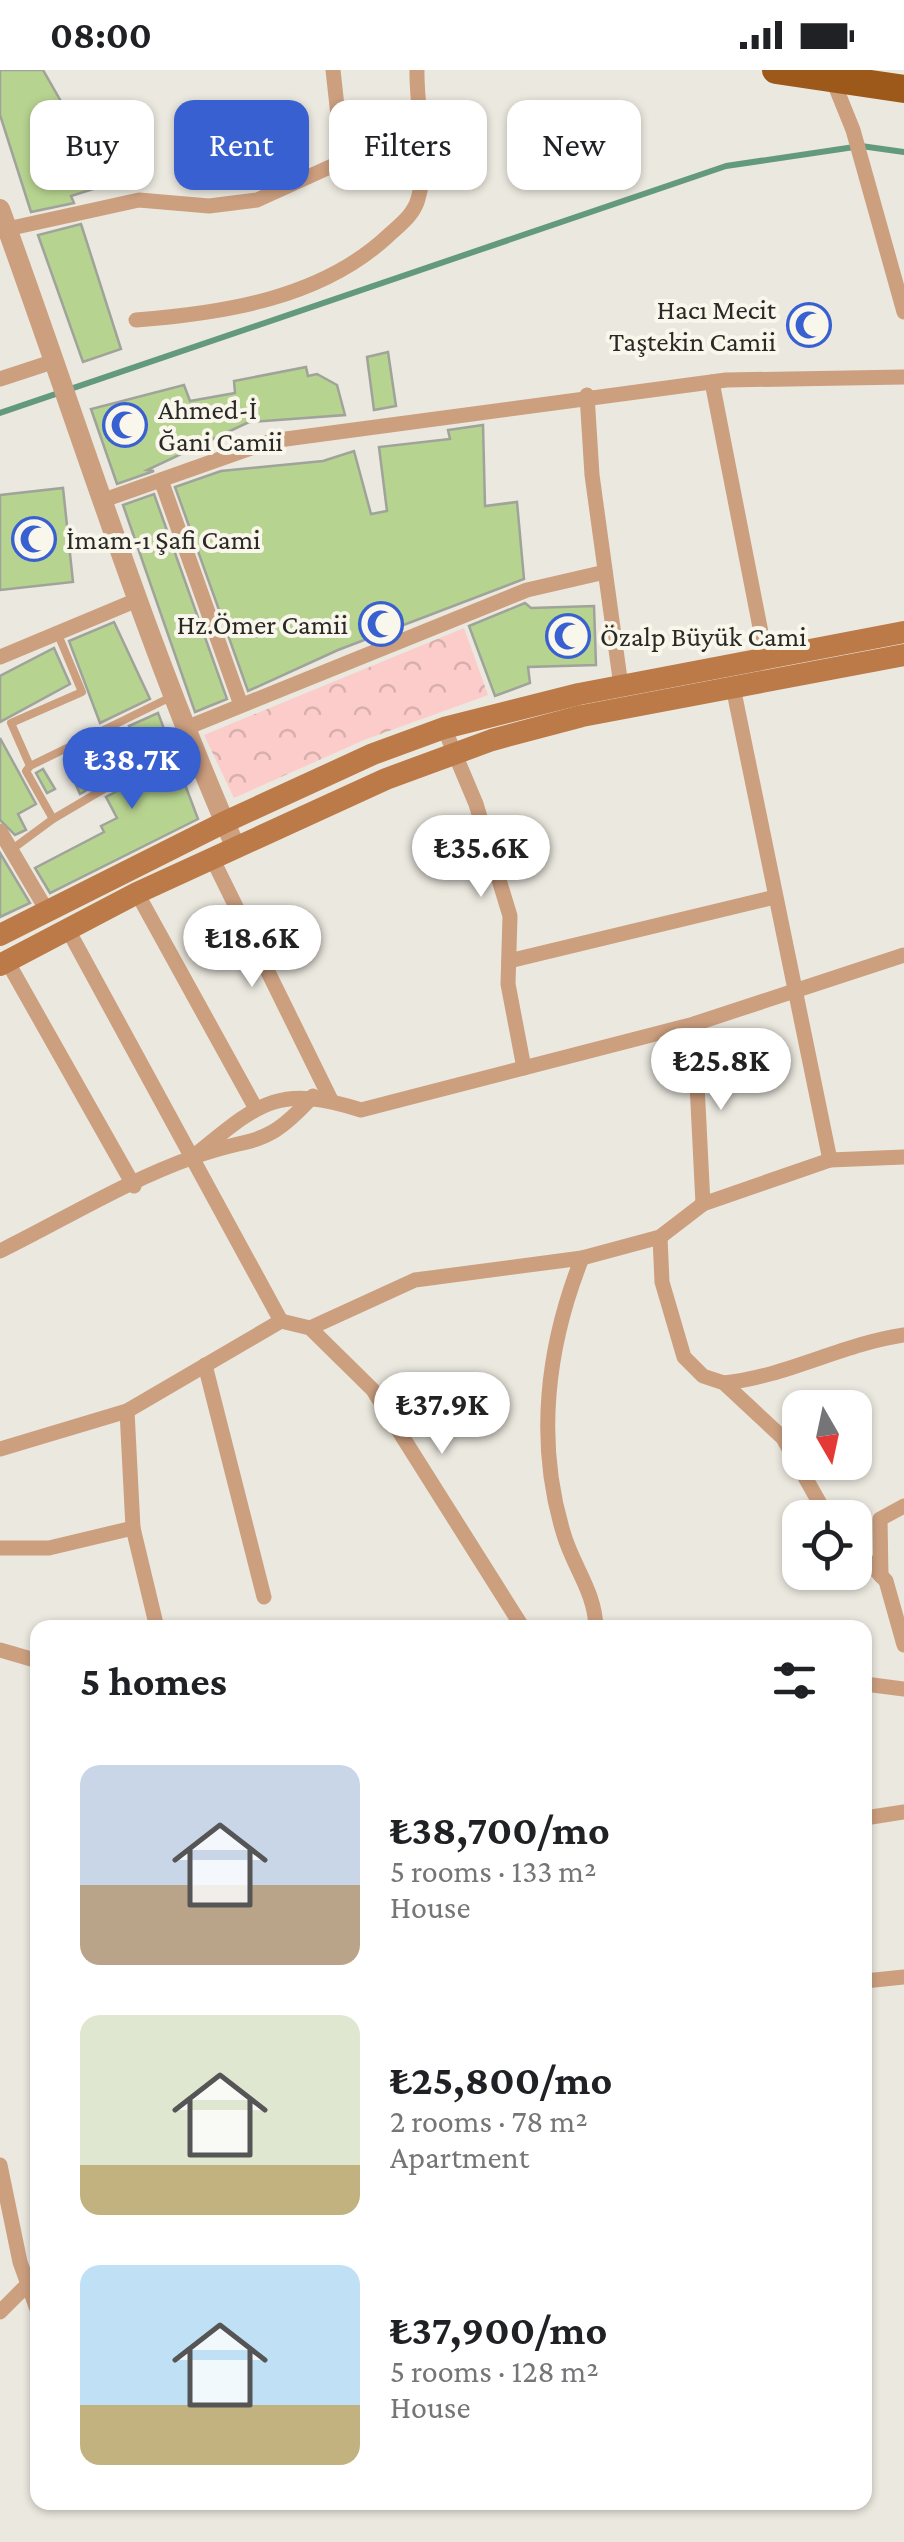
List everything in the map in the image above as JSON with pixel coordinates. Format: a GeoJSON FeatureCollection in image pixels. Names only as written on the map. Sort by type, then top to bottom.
{"type":"FeatureCollection","features":[{"type":"Feature","properties":{"kind":"highway"},"geometry":{"type":"LineString","coordinates":[[776,70],[904,89]]}},
{"type":"Feature","properties":{"kind":"main road"},"geometry":{"type":"LineString","coordinates":[[0,935],[225,822],[372,754],[444,728],[621,686],[904,632]]}},
{"type":"Feature","properties":{"kind":"main road"},"geometry":{"type":"LineString","coordinates":[[3,963],[137,893],[453,754],[582,716],[904,655]]}},
{"type":"Feature","properties":{"kind":"street"},"geometry":{"type":"LineString","coordinates":[[8,229],[140,200],[209,206],[257,200],[344,161],[333,70]]}},
{"type":"Feature","properties":{"kind":"street"},"geometry":{"type":"LineString","coordinates":[[136,320],[210,314],[324,281],[366,258],[417,205],[424,178],[417,70]]}},
{"type":"Feature","properties":{"kind":"street"},"geometry":{"type":"LineString","coordinates":[[832,78],[853,130],[904,312]]}},
{"type":"Feature","properties":{"kind":"street"},"geometry":{"type":"LineString","coordinates":[[0,209],[76,416],[137,600],[236,848]]}},
{"type":"Feature","properties":{"kind":"street"},"geometry":{"type":"LineString","coordinates":[[0,380],[57,365]]}},
{"type":"Feature","properties":{"kind":"street"},"geometry":{"type":"LineString","coordinates":[[104,500],[271,441],[506,413],[587,395],[712,382],[904,378]]}},
{"type":"Feature","properties":{"kind":"street"},"geometry":{"type":"LineString","coordinates":[[712,382],[766,658]]}},
{"type":"Feature","properties":{"kind":"street"},"geometry":{"type":"LineString","coordinates":[[587,395],[621,686]]}},
{"type":"Feature","properties":{"kind":"street"},"geometry":{"type":"LineString","coordinates":[[161,480],[242,706]]}},
{"type":"Feature","properties":{"kind":"street"},"geometry":{"type":"LineString","coordinates":[[186,728],[527,590],[605,572]]}},
{"type":"Feature","properties":{"kind":"street"},"geometry":{"type":"LineString","coordinates":[[0,656],[137,600]]}},
{"type":"Feature","properties":{"kind":"street"},"geometry":{"type":"LineString","coordinates":[[733,687],[830,1160]]}},
{"type":"Feature","properties":{"kind":"street"},"geometry":{"type":"LineString","coordinates":[[444,728],[476,804],[510,916],[508,984],[524,1068]]}},
{"type":"Feature","properties":{"kind":"street"},"geometry":{"type":"LineString","coordinates":[[0,831],[46,909]]}},
{"type":"Feature","properties":{"kind":"street"},"geometry":{"type":"LineString","coordinates":[[213,860],[331,1100]]}},
{"type":"Feature","properties":{"kind":"street"},"geometry":{"type":"LineString","coordinates":[[137,893],[255,1107]]}},
{"type":"Feature","properties":{"kind":"street"},"geometry":{"type":"LineString","coordinates":[[508,961],[775,897]]}},
{"type":"Feature","properties":{"kind":"street"},"geometry":{"type":"LineString","coordinates":[[67,928],[281,1321]]}},
{"type":"Feature","properties":{"kind":"street"},"geometry":{"type":"LineString","coordinates":[[0,1251],[194,1156],[255,1107],[313,1096],[362,1110],[694,1024],[904,955]]}},
{"type":"Feature","properties":{"kind":"street"},"geometry":{"type":"LineString","coordinates":[[3,963],[134,1186]]}},
{"type":"Feature","properties":{"kind":"street"},"geometry":{"type":"LineString","coordinates":[[694,1024],[703,1204]]}},
{"type":"Feature","properties":{"kind":"street"},"geometry":{"type":"LineString","coordinates":[[194,1156],[258,1142],[284,1128],[313,1096]]}},
{"type":"Feature","properties":{"kind":"street"},"geometry":{"type":"LineString","coordinates":[[310,1328],[415,1280],[582,1258],[660,1237],[703,1204],[830,1160],[904,1157]]}},
{"type":"Feature","properties":{"kind":"street"},"geometry":{"type":"LineString","coordinates":[[660,1237],[662,1282],[684,1356],[703,1376],[724,1383],[757,1380],[796,1363],[904,1335]]}},
{"type":"Feature","properties":{"kind":"street"},"geometry":{"type":"LineString","coordinates":[[582,1258],[562,1309],[549,1364],[548,1432],[564,1536],[595,1604],[596,1620]]}},
{"type":"Feature","properties":{"kind":"street"},"geometry":{"type":"LineString","coordinates":[[0,1449],[127,1411],[281,1321],[310,1328],[373,1390],[518,1620]]}},
{"type":"Feature","properties":{"kind":"street"},"geometry":{"type":"LineString","coordinates":[[206,1366],[264,1598]]}},
{"type":"Feature","properties":{"kind":"street"},"geometry":{"type":"LineString","coordinates":[[724,1383],[783,1438],[818,1500]]}},
{"type":"Feature","properties":{"kind":"street"},"geometry":{"type":"LineString","coordinates":[[127,1411],[133,1528],[156,1620]]}},
{"type":"Feature","properties":{"kind":"street"},"geometry":{"type":"LineString","coordinates":[[904,1506],[880,1519],[881,1576],[904,1645]]}},
{"type":"Feature","properties":{"kind":"street"},"geometry":{"type":"LineString","coordinates":[[0,1548],[49,1548],[133,1528]]}},
{"type":"Feature","properties":{"kind":"street"},"geometry":{"type":"LineString","coordinates":[[872,1566],[881,1576]]}},
{"type":"Feature","properties":{"kind":"street"},"geometry":{"type":"LineString","coordinates":[[0,1650],[30,1659]]}},
{"type":"Feature","properties":{"kind":"street"},"geometry":{"type":"LineString","coordinates":[[872,1685],[904,1689]]}},
{"type":"Feature","properties":{"kind":"street"},"geometry":{"type":"LineString","coordinates":[[872,1817],[904,1812]]}},
{"type":"Feature","properties":{"kind":"street"},"geometry":{"type":"LineString","coordinates":[[872,1980],[904,1977]]}},
{"type":"Feature","properties":{"kind":"street"},"geometry":{"type":"LineString","coordinates":[[0,2165],[30,2294]]}},
{"type":"Feature","properties":{"kind":"street"},"geometry":{"type":"LineString","coordinates":[[0,2312],[26,2285]]}},
{"type":"Feature","properties":{"kind":"lane"},"geometry":{"type":"LineString","coordinates":[[30,766],[11,723],[82,692],[56,632]]}},
{"type":"Feature","properties":{"kind":"lane"},"geometry":{"type":"LineString","coordinates":[[53,819],[26,771],[30,766],[174,696]]}},
{"type":"Feature","properties":{"kind":"lane"},"geometry":{"type":"LineString","coordinates":[[11,850],[53,819],[131,773],[110,728]]}},
{"type":"Feature","properties":{"kind":"green space"},"geometry":{"type":"Polygon","coordinates":[[[464,628],[488,695],[364,740],[234,798],[204,735],[464,628]]]}},
{"type":"Feature","properties":{"kind":"building"},"geometry":{"type":"Polygon","coordinates":[[[0,70],[43,70],[60,100],[30,100],[30,190],[90,190],[71,196],[74,203],[31,212],[0,115],[0,70]]]}},
{"type":"Feature","properties":{"kind":"building"},"geometry":{"type":"Polygon","coordinates":[[[81,224],[121,349],[83,362],[38,235],[81,224]]]}},
{"type":"Feature","properties":{"kind":"building"},"geometry":{"type":"Polygon","coordinates":[[[388,352],[396,406],[374,410],[367,357],[388,352]]]}},
{"type":"Feature","properties":{"kind":"building"},"geometry":{"type":"Polygon","coordinates":[[[306,367],[308,376],[317,374],[337,385],[345,415],[249,422],[147,470],[154,471],[117,484],[91,409],[184,385],[190,401],[235,393],[234,381],[306,367]]]}},
{"type":"Feature","properties":{"kind":"building"},"geometry":{"type":"Polygon","coordinates":[[[483,425],[485,506],[517,502],[524,579],[338,650],[248,691],[175,487],[221,471],[323,461],[354,451],[371,514],[387,511],[379,447],[450,439],[448,430],[483,425]]]}},
{"type":"Feature","properties":{"kind":"building","name":"İmam-ı Şafi Cami"},"geometry":{"type":"Polygon","coordinates":[[[63,488],[73,582],[0,590],[0,495],[63,488]]]}},
{"type":"Feature","properties":{"kind":"building"},"geometry":{"type":"Polygon","coordinates":[[[154,494],[227,699],[195,712],[123,505],[154,494]]]}},
{"type":"Feature","properties":{"kind":"building"},"geometry":{"type":"Polygon","coordinates":[[[525,603],[531,608],[594,606],[596,665],[528,667],[530,683],[495,696],[469,626],[525,603]]]}},
{"type":"Feature","properties":{"kind":"building"},"geometry":{"type":"Polygon","coordinates":[[[114,622],[150,699],[100,723],[69,641],[114,622]]]}},
{"type":"Feature","properties":{"kind":"building"},"geometry":{"type":"Polygon","coordinates":[[[54,648],[70,684],[0,722],[0,676],[54,648]]]}},
{"type":"Feature","properties":{"kind":"building"},"geometry":{"type":"Polygon","coordinates":[[[158,713],[198,819],[50,893],[35,868],[104,832],[101,826],[117,818],[106,797],[149,774],[129,726],[158,713]]]}},
{"type":"Feature","properties":{"kind":"building"},"geometry":{"type":"Polygon","coordinates":[[[0,738],[36,804],[18,814],[26,830],[15,835],[0,820],[0,738]]]}},
{"type":"Feature","properties":{"kind":"building"},"geometry":{"type":"Polygon","coordinates":[[[102,763],[109,777],[80,794],[73,778],[102,763]]]}},
{"type":"Feature","properties":{"kind":"building"},"geometry":{"type":"Polygon","coordinates":[[[43,769],[55,789],[47,793],[36,773],[43,769]]]}},
{"type":"Feature","properties":{"kind":"building"},"geometry":{"type":"Polygon","coordinates":[[[0,853],[30,903],[0,917],[0,853]]]}},
{"type":"Feature","properties":{"kind":"waterway"},"geometry":{"type":"LineString","coordinates":[[0,413],[726,166],[861,146],[904,152]]}},
{"type":"Feature","properties":{"kind":"place","name":"Hacı Mecit Taştekin Camii"},"geometry":{"type":"Point","coordinates":[809,325]}},
{"type":"Feature","properties":{"kind":"place","name":"Ahmed-İ Ğani Camii"},"geometry":{"type":"Point","coordinates":[125,425]}},
{"type":"Feature","properties":{"kind":"place","name":"İmam-ı Şafi Cami"},"geometry":{"type":"Point","coordinates":[34,539]}},
{"type":"Feature","properties":{"kind":"place","name":"Hz.Ömer Camii"},"geometry":{"type":"Point","coordinates":[381,624]}},
{"type":"Feature","properties":{"kind":"place","name":"Özalp Büyük Cami"},"geometry":{"type":"Point","coordinates":[568,636]}}]}
